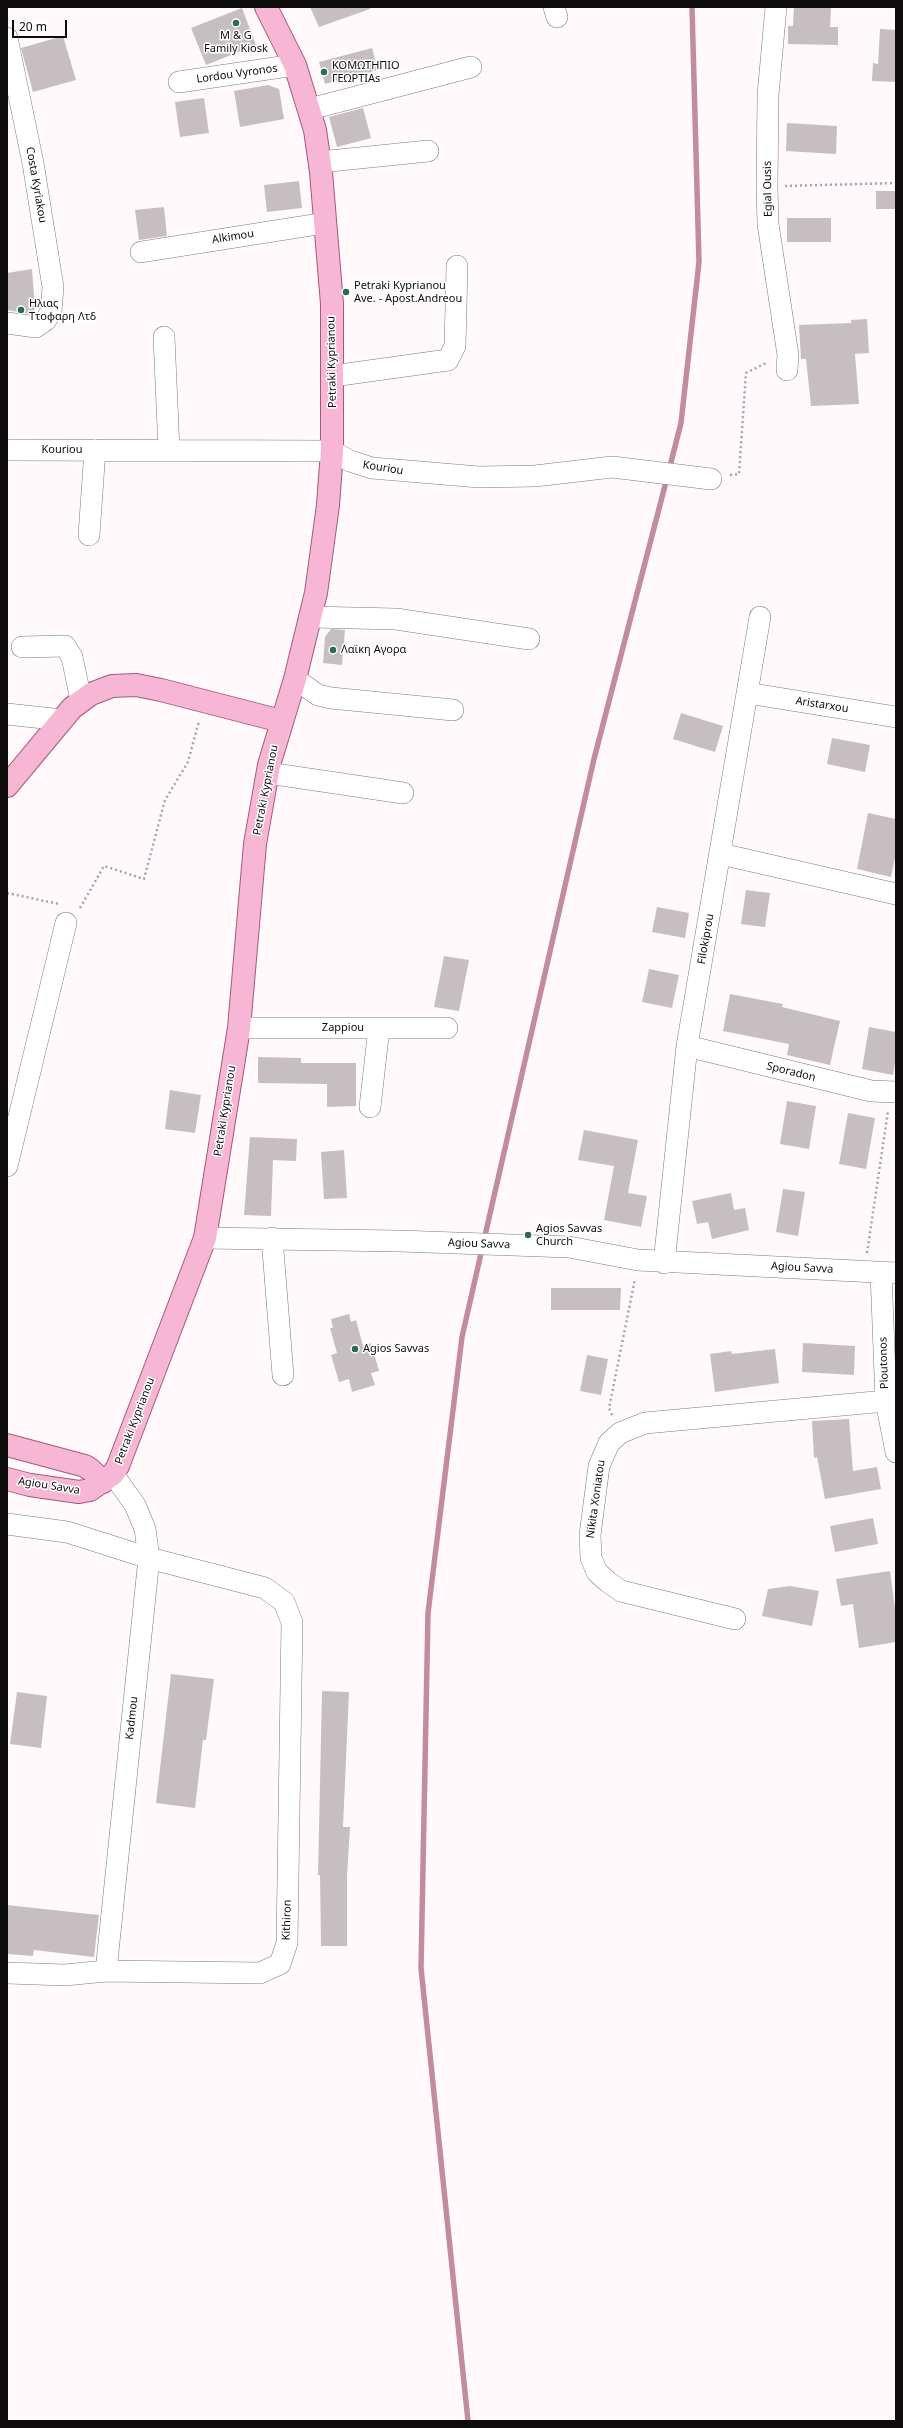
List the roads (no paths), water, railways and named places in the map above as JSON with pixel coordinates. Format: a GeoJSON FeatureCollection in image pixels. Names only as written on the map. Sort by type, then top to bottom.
{"type":"FeatureCollection","features":[{"type":"Feature","properties":{"kind":"main road","name":"Petraki Kyprianou"},"geometry":{"type":"LineString","coordinates":[[108,1478],[118,1466],[205,1238],[238,1028],[251,880],[268,773],[281,721],[295,679],[311,617],[324,545],[332,451],[333,376],[332,304],[320,162],[310,109],[295,65],[266,7]]}},
{"type":"Feature","properties":{"kind":"main road"},"geometry":{"type":"LineString","coordinates":[[7,786],[62,720],[81,700],[102,689],[121,685],[155,688],[281,721]]}},
{"type":"Feature","properties":{"kind":"main road"},"geometry":{"type":"LineString","coordinates":[[7,1445],[85,1466],[108,1478]]}},
{"type":"Feature","properties":{"kind":"main road","name":"Agiou Savva"},"geometry":{"type":"LineString","coordinates":[[7,1479],[30,1485],[79,1492],[90,1490],[108,1478]]}},
{"type":"Feature","properties":{"kind":"street","name":"Egial Ousis"},"geometry":{"type":"LineString","coordinates":[[776,7],[768,95],[768,224],[787,361]]}},
{"type":"Feature","properties":{"kind":"street","name":"Costa Kyriakou"},"geometry":{"type":"LineString","coordinates":[[7,38],[33,163],[53,287],[51,311],[46,320],[36,327],[7,323]]}},
{"type":"Feature","properties":{"kind":"street","name":"Lordou Vyronos"},"geometry":{"type":"LineString","coordinates":[[179,82],[295,65]]}},
{"type":"Feature","properties":{"kind":"street"},"geometry":{"type":"LineString","coordinates":[[310,109],[471,67]]}},
{"type":"Feature","properties":{"kind":"street"},"geometry":{"type":"LineString","coordinates":[[320,162],[428,151]]}},
{"type":"Feature","properties":{"kind":"street","name":"Alkimou"},"geometry":{"type":"LineString","coordinates":[[141,252],[325,223]]}},
{"type":"Feature","properties":{"kind":"street"},"geometry":{"type":"LineString","coordinates":[[333,376],[448,360],[455,346],[456,266]]}},
{"type":"Feature","properties":{"kind":"street"},"geometry":{"type":"LineString","coordinates":[[164,337],[169,450]]}},
{"type":"Feature","properties":{"kind":"street","name":"Kouriou"},"geometry":{"type":"LineString","coordinates":[[7,450],[332,451],[350,461],[372,468],[480,477],[535,476],[596,467],[624,467],[711,479]]}},
{"type":"Feature","properties":{"kind":"street"},"geometry":{"type":"LineString","coordinates":[[89,535],[95,450]]}},
{"type":"Feature","properties":{"kind":"street"},"geometry":{"type":"LineString","coordinates":[[311,617],[396,619],[529,639]]}},
{"type":"Feature","properties":{"kind":"street","name":"Filokiprou"},"geometry":{"type":"LineString","coordinates":[[664,1262],[687,1046],[721,854],[760,617]]}},
{"type":"Feature","properties":{"kind":"street"},"geometry":{"type":"LineString","coordinates":[[22,647],[65,646],[72,657],[81,700]]}},
{"type":"Feature","properties":{"kind":"street"},"geometry":{"type":"LineString","coordinates":[[295,679],[318,695],[331,698],[453,710]]}},
{"type":"Feature","properties":{"kind":"street","name":"Aristarxou"},"geometry":{"type":"LineString","coordinates":[[747,693],[896,717]]}},
{"type":"Feature","properties":{"kind":"street"},"geometry":{"type":"LineString","coordinates":[[7,714],[62,720]]}},
{"type":"Feature","properties":{"kind":"street"},"geometry":{"type":"LineString","coordinates":[[268,773],[403,793]]}},
{"type":"Feature","properties":{"kind":"street"},"geometry":{"type":"LineString","coordinates":[[721,854],[896,894]]}},
{"type":"Feature","properties":{"kind":"street"},"geometry":{"type":"LineString","coordinates":[[7,1166],[71,911]]}},
{"type":"Feature","properties":{"kind":"street","name":"Zappiou"},"geometry":{"type":"LineString","coordinates":[[238,1028],[448,1028]]}},
{"type":"Feature","properties":{"kind":"street"},"geometry":{"type":"LineString","coordinates":[[370,1107],[379,1028]]}},
{"type":"Feature","properties":{"kind":"street","name":"Sporadon"},"geometry":{"type":"LineString","coordinates":[[687,1046],[870,1091],[893,1092]]}},
{"type":"Feature","properties":{"kind":"street","name":"Agiou Savva"},"geometry":{"type":"LineString","coordinates":[[205,1238],[399,1241],[569,1247],[638,1260],[747,1264],[881,1272]]}},
{"type":"Feature","properties":{"kind":"street"},"geometry":{"type":"LineString","coordinates":[[272,1238],[283,1375]]}},
{"type":"Feature","properties":{"kind":"street","name":"Ploutonos"},"geometry":{"type":"LineString","coordinates":[[881,1272],[886,1401],[896,1452]]}},
{"type":"Feature","properties":{"kind":"street","name":"Nikita Xoniatou"},"geometry":{"type":"LineString","coordinates":[[735,1619],[621,1591],[597,1572],[591,1558],[590,1543],[599,1466],[609,1443],[620,1433],[645,1423],[886,1401]]}},
{"type":"Feature","properties":{"kind":"street","name":"Kadmou"},"geometry":{"type":"LineString","coordinates":[[106,1971],[149,1558],[145,1529],[135,1505],[108,1478]]}},
{"type":"Feature","properties":{"kind":"street"},"geometry":{"type":"LineString","coordinates":[[7,1524],[67,1532],[149,1558]]}},
{"type":"Feature","properties":{"kind":"street","name":"Kithiron"},"geometry":{"type":"LineString","coordinates":[[7,1973],[65,1975],[106,1971],[260,1973],[280,1964],[287,1943],[292,1622],[284,1602],[265,1588],[149,1558]]}},
{"type":"Feature","properties":{"kind":"waterway"},"geometry":{"type":"LineString","coordinates":[[669,470],[681,423],[699,262],[692,7]]}},
{"type":"Feature","properties":{"kind":"waterway"},"geometry":{"type":"LineString","coordinates":[[484,1240],[594,759],[667,478]]}},
{"type":"Feature","properties":{"kind":"waterway"},"geometry":{"type":"LineString","coordinates":[[468,2421],[421,1968],[428,1613],[462,1337],[482,1249]]}},
{"type":"Feature","properties":{"kind":"place","name":"M & G Family Kiosk"},"geometry":{"type":"Point","coordinates":[236,23]}},
{"type":"Feature","properties":{"kind":"place","name":"ΚΟΜΩΤΗΠΙΟ ΓΕΩΡΤΙΑs"},"geometry":{"type":"Point","coordinates":[324,72]}},
{"type":"Feature","properties":{"kind":"place","name":"Petraki Kyprianou Ave. - Apost.Andreou"},"geometry":{"type":"Point","coordinates":[346,292]}},
{"type":"Feature","properties":{"kind":"place","name":"Ηλιας Ττοφαρη Λτδ"},"geometry":{"type":"Point","coordinates":[21,310]}},
{"type":"Feature","properties":{"kind":"place","name":"Λαϊκη Αγορα"},"geometry":{"type":"Point","coordinates":[333,650]}},
{"type":"Feature","properties":{"kind":"place","name":"Agios Savvas Church"},"geometry":{"type":"Point","coordinates":[528,1235]}},
{"type":"Feature","properties":{"kind":"place","name":"Agios Savvas"},"geometry":{"type":"Point","coordinates":[355,1349]}}]}
